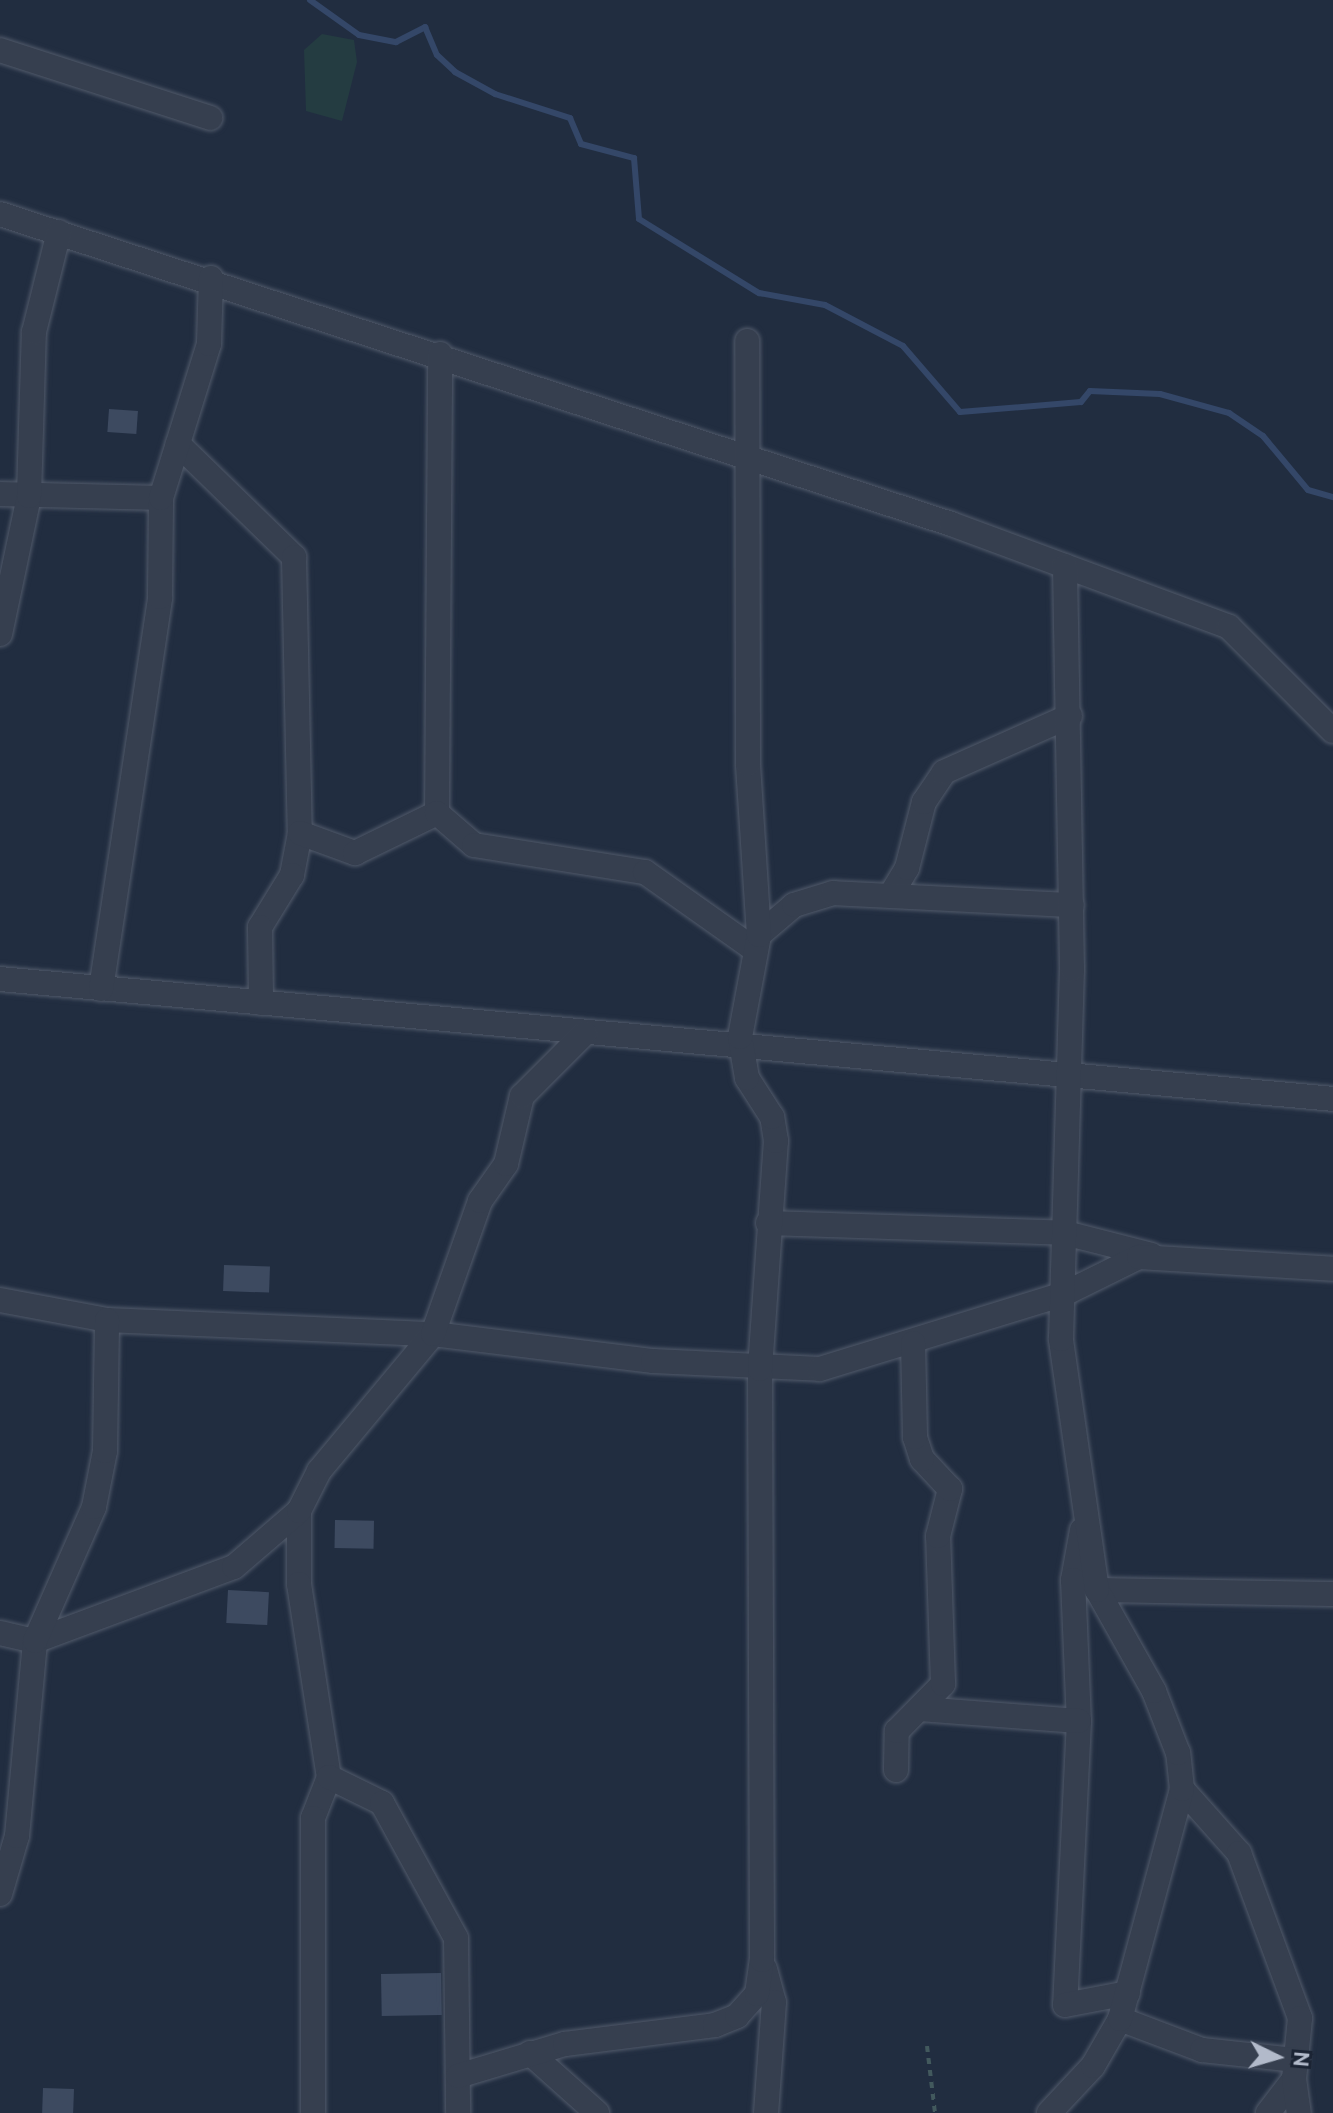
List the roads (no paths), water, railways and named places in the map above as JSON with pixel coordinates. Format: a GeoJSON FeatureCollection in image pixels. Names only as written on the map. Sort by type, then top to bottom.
{"type":"FeatureCollection","features":[{"type":"Feature","properties":{"kind":"street"},"geometry":{"type":"LineString","coordinates":[[0,50],[210,118]]}},
{"type":"Feature","properties":{"kind":"street"},"geometry":{"type":"LineString","coordinates":[[0,214],[211,278],[749,456],[1065,566],[1229,627],[1333,731]]}},
{"type":"Feature","properties":{"kind":"street"},"geometry":{"type":"LineString","coordinates":[[0,634],[29,496],[34,332],[59,232]]}},
{"type":"Feature","properties":{"kind":"street"},"geometry":{"type":"LineString","coordinates":[[101,989],[160,597],[161,498],[209,344],[211,278]]}},
{"type":"Feature","properties":{"kind":"street"},"geometry":{"type":"LineString","coordinates":[[458,2076],[530,2053],[715,2025],[737,2016],[757,1994],[762,1960],[760,1369],[776,1141],[772,1117],[747,1078],[741,1047],[757,943],[748,764],[747,341]]}},
{"type":"Feature","properties":{"kind":"street"},"geometry":{"type":"LineString","coordinates":[[440,354],[437,813],[474,845],[645,872],[757,943]]}},
{"type":"Feature","properties":{"kind":"street"},"geometry":{"type":"LineString","coordinates":[[178,444],[294,557],[300,833],[292,875],[260,927],[261,1003]]}},
{"type":"Feature","properties":{"kind":"street"},"geometry":{"type":"LineString","coordinates":[[0,494],[161,498]]}},
{"type":"Feature","properties":{"kind":"street"},"geometry":{"type":"LineString","coordinates":[[1049,2113],[1093,2066],[1120,2019],[1182,1789],[1178,1753],[1154,1691],[1097,1590],[1061,1339],[1072,905],[1064,749],[1070,716],[1065,566]]}},
{"type":"Feature","properties":{"kind":"street"},"geometry":{"type":"LineString","coordinates":[[892,893],[907,868],[924,802],[944,772],[1070,716]]}},
{"type":"Feature","properties":{"kind":"street"},"geometry":{"type":"LineString","coordinates":[[300,833],[355,853],[437,813]]}},
{"type":"Feature","properties":{"kind":"street"},"geometry":{"type":"LineString","coordinates":[[757,943],[794,905],[833,893],[892,893],[1072,905]]}},
{"type":"Feature","properties":{"kind":"street"},"geometry":{"type":"LineString","coordinates":[[0,979],[1333,1099]]}},
{"type":"Feature","properties":{"kind":"street"},"geometry":{"type":"LineString","coordinates":[[0,1633],[35,1641],[234,1567],[299,1511],[319,1471],[433,1334],[480,1201],[506,1164],[522,1096],[585,1033]]}},
{"type":"Feature","properties":{"kind":"street"},"geometry":{"type":"LineString","coordinates":[[768,1223],[1065,1233],[1156,1256],[1333,1269]]}},
{"type":"Feature","properties":{"kind":"street"},"geometry":{"type":"LineString","coordinates":[[0,1300],[107,1320],[433,1334],[760,1369],[844,1367],[1064,1294],[1118,1266],[1156,1256]]}},
{"type":"Feature","properties":{"kind":"street"},"geometry":{"type":"LineString","coordinates":[[0,1894],[17,1836],[35,1641],[94,1507],[105,1451],[107,1320]]}},
{"type":"Feature","properties":{"kind":"street"},"geometry":{"type":"LineString","coordinates":[[896,1770],[897,1731],[943,1684],[938,1536],[950,1489],[922,1459],[915,1437],[913,1343]]}},
{"type":"Feature","properties":{"kind":"street"},"geometry":{"type":"LineString","coordinates":[[1085,1508],[1073,1580],[1079,1721],[1065,2005],[1128,1993]]}},
{"type":"Feature","properties":{"kind":"street"},"geometry":{"type":"LineString","coordinates":[[299,1511],[299,1584],[329,1777],[313,1818],[313,2113]]}},
{"type":"Feature","properties":{"kind":"street"},"geometry":{"type":"LineString","coordinates":[[1097,1590],[1333,1594]]}},
{"type":"Feature","properties":{"kind":"street"},"geometry":{"type":"LineString","coordinates":[[920,1709],[1079,1721]]}},
{"type":"Feature","properties":{"kind":"street"},"geometry":{"type":"LineString","coordinates":[[329,1777],[382,1803],[440,1900],[456,1938],[458,2113]]}},
{"type":"Feature","properties":{"kind":"street"},"geometry":{"type":"LineString","coordinates":[[1182,1789],[1239,1853],[1300,2018],[1295,2070],[1299,2113]]}},
{"type":"Feature","properties":{"kind":"street"},"geometry":{"type":"LineString","coordinates":[[762,1960],[774,2002],[766,2113]]}},
{"type":"Feature","properties":{"kind":"street"},"geometry":{"type":"LineString","coordinates":[[1120,2019],[1202,2050],[1295,2070]]}},
{"type":"Feature","properties":{"kind":"street"},"geometry":{"type":"LineString","coordinates":[[530,2053],[597,2113]]}},
{"type":"Feature","properties":{"kind":"street"},"geometry":{"type":"LineString","coordinates":[[1268,2113],[1295,2070]]}},
{"type":"Feature","properties":{"kind":"waterway"},"geometry":{"type":"LineString","coordinates":[[310,0],[359,35],[396,42],[425,27],[437,55],[455,72],[495,94],[570,118],[581,144],[634,158],[639,219],[759,293],[825,305],[903,346],[960,412],[1081,402],[1090,391],[1160,394],[1229,413],[1263,436],[1308,490],[1333,497]]}}]}
